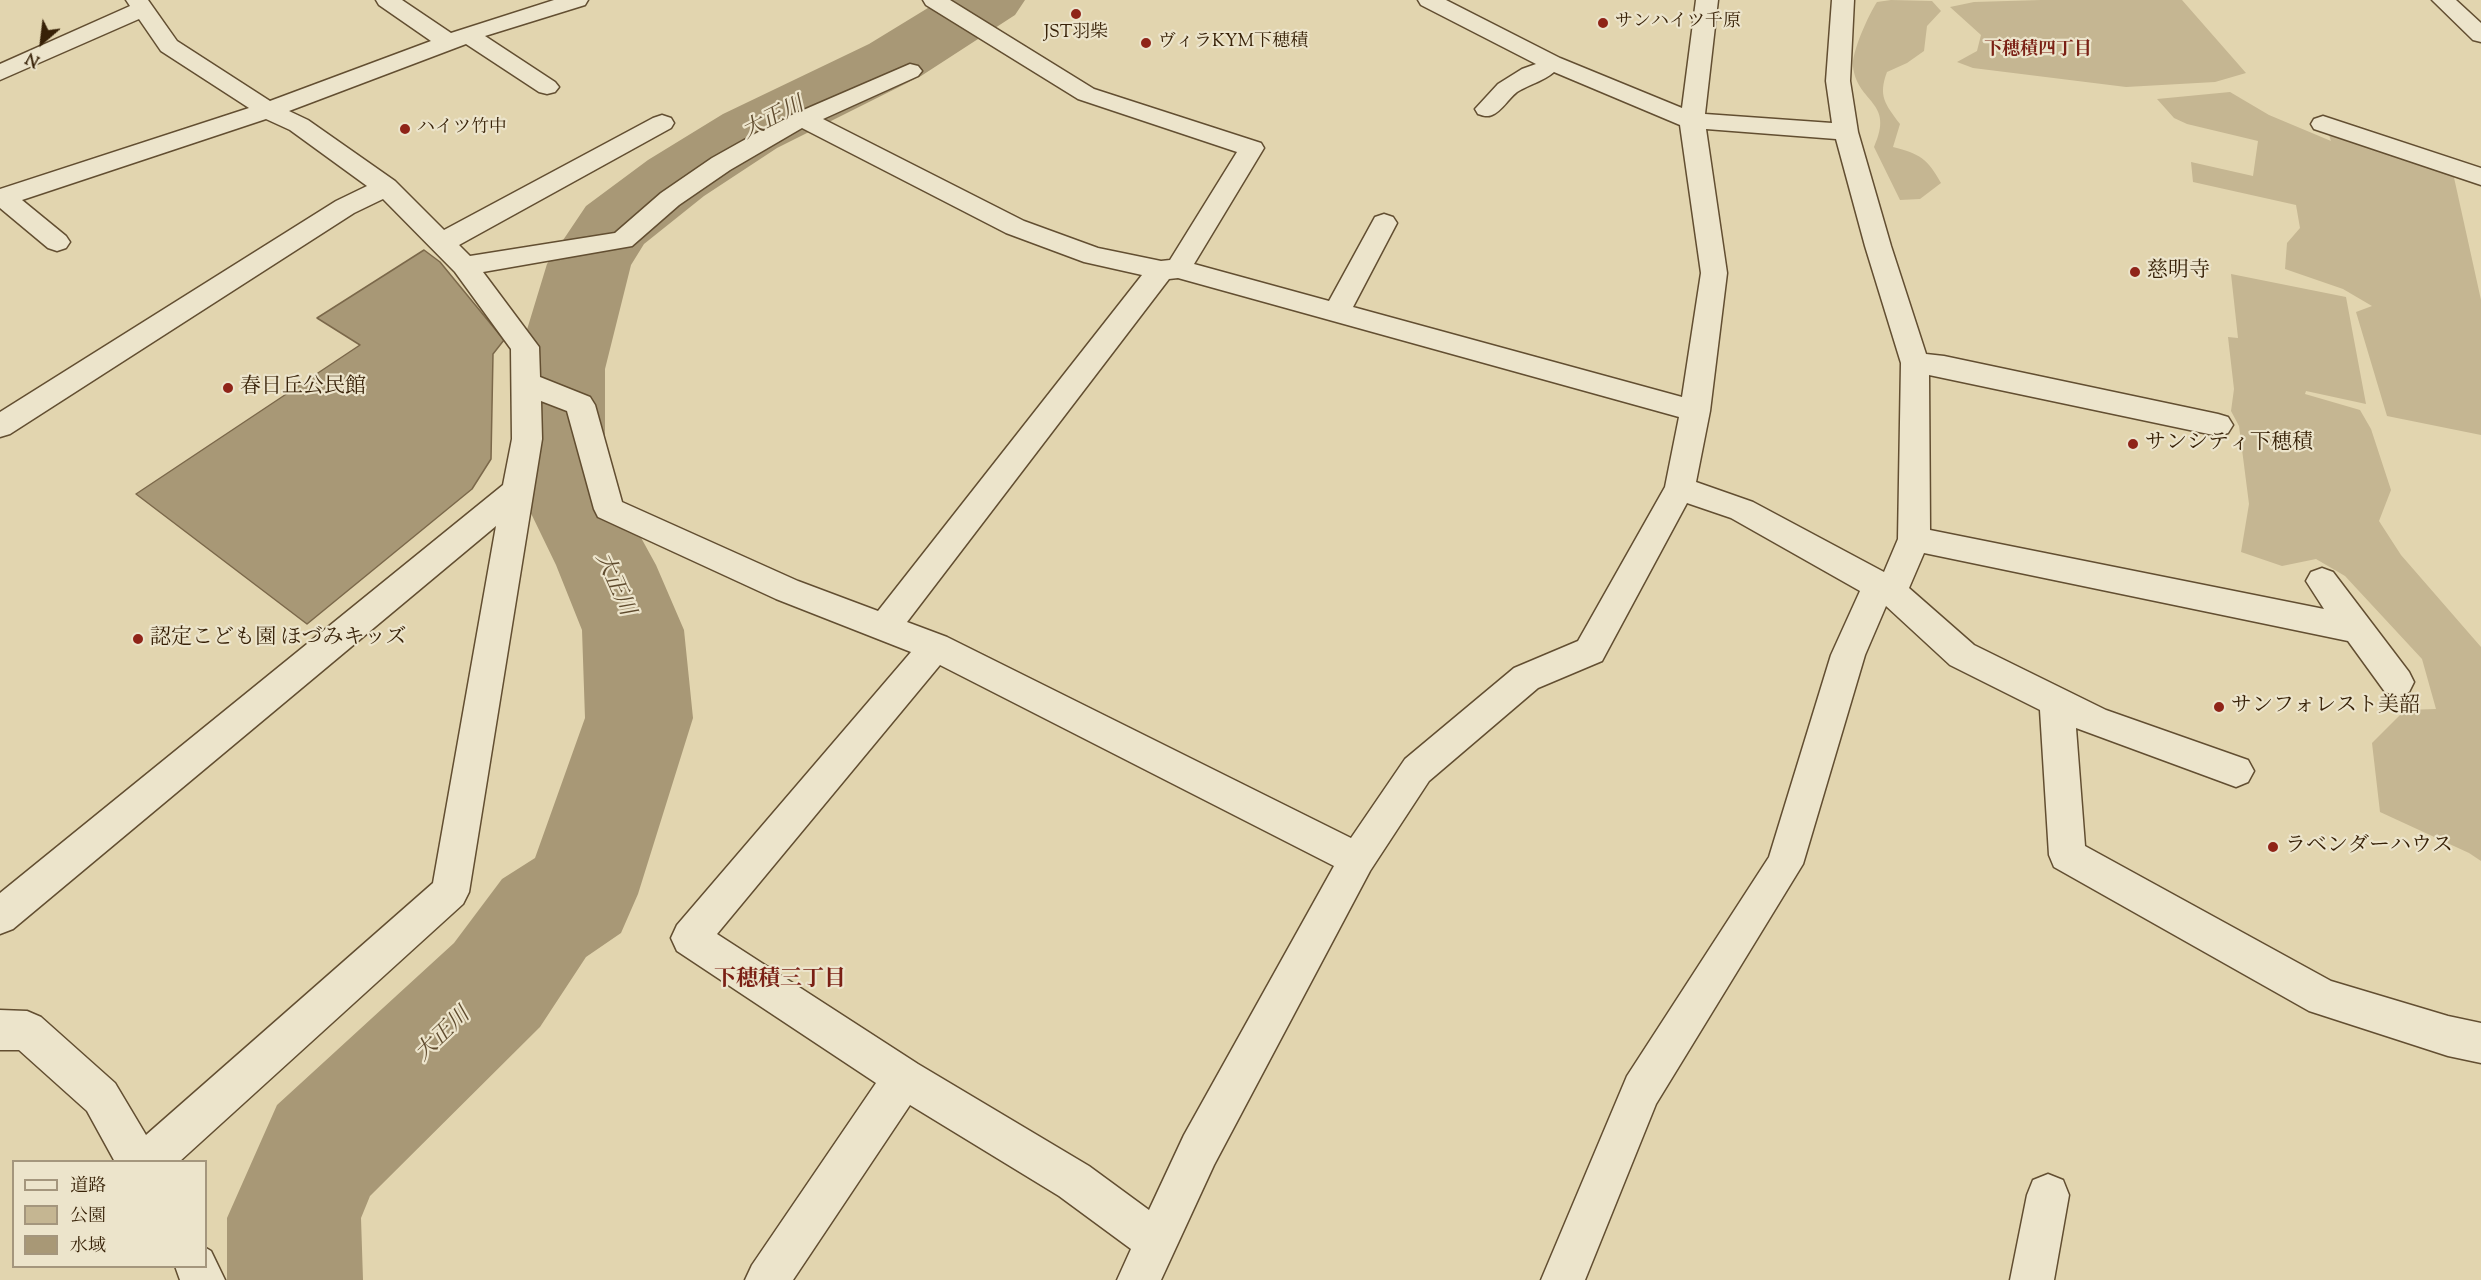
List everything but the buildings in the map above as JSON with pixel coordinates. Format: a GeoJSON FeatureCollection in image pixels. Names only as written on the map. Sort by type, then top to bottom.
{"type":"FeatureCollection","features":[{"type":"Feature","properties":{"kind":"street"},"geometry":{"type":"LineString","coordinates":[[387,0],[547,87]]}},
{"type":"Feature","properties":{"kind":"street"},"geometry":{"type":"LineString","coordinates":[[1,197],[268,110],[458,38],[577,0]]}},
{"type":"Feature","properties":{"kind":"street"},"geometry":{"type":"LineString","coordinates":[[1429,0],[1552,63],[1692,121],[1846,132]]}},
{"type":"Feature","properties":{"kind":"street"},"geometry":{"type":"LineString","coordinates":[[1139,1280],[1199,1150],[1357,859],[1417,770],[1526,678],[1590,651],[1680,488],[1695,411],[1714,273],[1692,121],[1707,0]]}},
{"type":"Feature","properties":{"kind":"street"},"geometry":{"type":"LineString","coordinates":[[1843,0],[1838,81],[1846,132],[1878,246],[1915,363],[1914,538],[1895,583],[1878,586]]}},
{"type":"Feature","properties":{"kind":"street"},"geometry":{"type":"LineString","coordinates":[[2443,0],[2481,35]]}},
{"type":"Feature","properties":{"kind":"street"},"geometry":{"type":"LineString","coordinates":[[0,73],[140,5],[169,46],[268,110],[299,125],[386,187],[464,266],[525,347],[534,387],[450,892],[148,1160]]}},
{"type":"Feature","properties":{"kind":"street"},"geometry":{"type":"LineString","coordinates":[[884,627],[1170,269],[1252,148],[1086,94],[943,5]]}},
{"type":"Feature","properties":{"kind":"street"},"geometry":{"type":"LineString","coordinates":[[1487,109],[1506,89],[1530,74],[1536,76],[1552,63]]}},
{"type":"Feature","properties":{"kind":"street"},"geometry":{"type":"LineString","coordinates":[[464,266],[622,240],[670,199],[721,164],[803,119],[910,71]]}},
{"type":"Feature","properties":{"kind":"street"},"geometry":{"type":"LineString","coordinates":[[803,119],[1015,227],[1093,256],[1170,269],[1337,312],[1695,411]]}},
{"type":"Feature","properties":{"kind":"street"},"geometry":{"type":"LineString","coordinates":[[442,243],[662,123]]}},
{"type":"Feature","properties":{"kind":"street"},"geometry":{"type":"LineString","coordinates":[[2323,124],[2481,177]]}},
{"type":"Feature","properties":{"kind":"street"},"geometry":{"type":"LineString","coordinates":[[0,426],[345,207],[386,187]]}},
{"type":"Feature","properties":{"kind":"street"},"geometry":{"type":"LineString","coordinates":[[1,197],[57,242]]}},
{"type":"Feature","properties":{"kind":"street"},"geometry":{"type":"LineString","coordinates":[[1337,312],[1384,223]]}},
{"type":"Feature","properties":{"kind":"street"},"geometry":{"type":"LineString","coordinates":[[1915,363],[1944,366],[2218,426]]}},
{"type":"Feature","properties":{"kind":"street"},"geometry":{"type":"LineString","coordinates":[[534,387],[580,405],[609,509],[787,590],[935,647],[1357,859]]}},
{"type":"Feature","properties":{"kind":"street"},"geometry":{"type":"LineString","coordinates":[[1680,488],[1742,510],[1901,599],[1962,655],[2095,721],[2236,771]]}},
{"type":"Feature","properties":{"kind":"street"},"geometry":{"type":"LineString","coordinates":[[0,916],[518,491]]}},
{"type":"Feature","properties":{"kind":"street"},"geometry":{"type":"LineString","coordinates":[[1914,538],[2357,629]]}},
{"type":"Feature","properties":{"kind":"street"},"geometry":{"type":"LineString","coordinates":[[2322,581],[2397,682]]}},
{"type":"Feature","properties":{"kind":"street"},"geometry":{"type":"LineString","coordinates":[[1563,1280],[1641,1090],[1785,864],[1848,655],[1878,586]]}},
{"type":"Feature","properties":{"kind":"street"},"geometry":{"type":"LineString","coordinates":[[935,647],[690,938],[904,1078],[1074,1181],[1157,1242]]}},
{"type":"Feature","properties":{"kind":"street"},"geometry":{"type":"LineString","coordinates":[[2057,702],[2067,855],[2323,999],[2448,1036],[2481,1043]]}},
{"type":"Feature","properties":{"kind":"street"},"geometry":{"type":"LineString","coordinates":[[0,1030],[27,1031],[100,1097],[137,1160]]}},
{"type":"Feature","properties":{"kind":"street"},"geometry":{"type":"LineString","coordinates":[[767,1280],[904,1078]]}},
{"type":"Feature","properties":{"kind":"street"},"geometry":{"type":"LineString","coordinates":[[2032,1280],[2048,1195]]}},
{"type":"Feature","properties":{"kind":"green space"},"geometry":{"type":"Polygon","coordinates":[[[2182,0],[2246,73],[2215,82],[2126,87],[1973,68],[1957,62],[1977,51],[1981,35],[1950,7],[1974,2],[2182,0]]]}},
{"type":"Feature","properties":{"kind":"green space"},"geometry":{"type":"Polygon","coordinates":[[[1932,1],[1941,11],[1927,26],[1924,51],[1907,63],[1887,72],[1883,87],[1884,100],[1900,124],[1893,147],[1922,158],[1941,183],[1920,199],[1900,200],[1874,147],[1879,132],[1878,111],[1861,89],[1853,67],[1865,24],[1877,2],[1932,1]]]}},
{"type":"Feature","properties":{"kind":"green space"},"geometry":{"type":"Polygon","coordinates":[[[2230,92],[2269,115],[2331,141],[2329,135],[2453,173],[2481,300],[2481,435],[2387,416],[2356,312],[2372,306],[2343,289],[2285,269],[2287,243],[2300,228],[2296,205],[2193,182],[2191,162],[2253,176],[2258,141],[2187,124],[2174,118],[2157,99],[2230,92]]]}},
{"type":"Feature","properties":{"kind":"green space"},"geometry":{"type":"Polygon","coordinates":[[[2231,274],[2346,297],[2366,404],[2306,391],[2305,394],[2360,410],[2371,429],[2391,490],[2379,521],[2401,555],[2481,647],[2481,861],[2469,853],[2380,812],[2372,743],[2405,710],[2436,709],[2422,659],[2345,576],[2316,559],[2282,566],[2241,552],[2249,504],[2239,426],[2231,411],[2234,389],[2228,337],[2238,338],[2231,274]]]}},
{"type":"Feature","properties":{"kind":"water"},"geometry":{"type":"Polygon","coordinates":[[[424,250],[440,262],[504,340],[493,354],[491,459],[472,489],[307,624],[136,494],[360,345],[317,318],[424,250]]]}},
{"type":"Feature","properties":{"kind":"waterway","name":"大正川"},"geometry":{"type":"LineString","coordinates":[[295,1280],[294,1218],[323,1151],[497,985],[544,918],[580,894],[639,718],[633,630],[606,565],[558,472],[560,369],[589,264],[615,225],[676,178],[750,131],[895,60],[990,0]]}},
{"type":"Feature","properties":{"kind":"place","name":"JST羽柴"},"geometry":{"type":"Point","coordinates":[1076,14]}},
{"type":"Feature","properties":{"kind":"place","name":"サンハイツ千原"},"geometry":{"type":"Point","coordinates":[1603,23]}},
{"type":"Feature","properties":{"kind":"place","name":"ヴィラKYM下穂積"},"geometry":{"type":"Point","coordinates":[1146,43]}},
{"type":"Feature","properties":{"kind":"place","name":"ハイツ竹中"},"geometry":{"type":"Point","coordinates":[405,129]}},
{"type":"Feature","properties":{"kind":"place","name":"慈明寺"},"geometry":{"type":"Point","coordinates":[2135,272]}},
{"type":"Feature","properties":{"kind":"place","name":"春日丘公民館"},"geometry":{"type":"Point","coordinates":[228,388]}},
{"type":"Feature","properties":{"kind":"place","name":"サンシティ下穂積"},"geometry":{"type":"Point","coordinates":[2133,444]}},
{"type":"Feature","properties":{"kind":"place","name":"認定こども園 ほづみキッズ"},"geometry":{"type":"Point","coordinates":[138,639]}},
{"type":"Feature","properties":{"kind":"place","name":"サンフォレスト美韶"},"geometry":{"type":"Point","coordinates":[2219,707]}},
{"type":"Feature","properties":{"kind":"place","name":"ラベンダーハウス"},"geometry":{"type":"Point","coordinates":[2273,847]}},
{"type":"Feature","properties":{"kind":"district","name":"下穂積四丁目"},"geometry":{"type":"Point","coordinates":[2038,51]}},
{"type":"Feature","properties":{"kind":"district","name":"下穂積三丁目"},"geometry":{"type":"Point","coordinates":[780,981]}}]}
